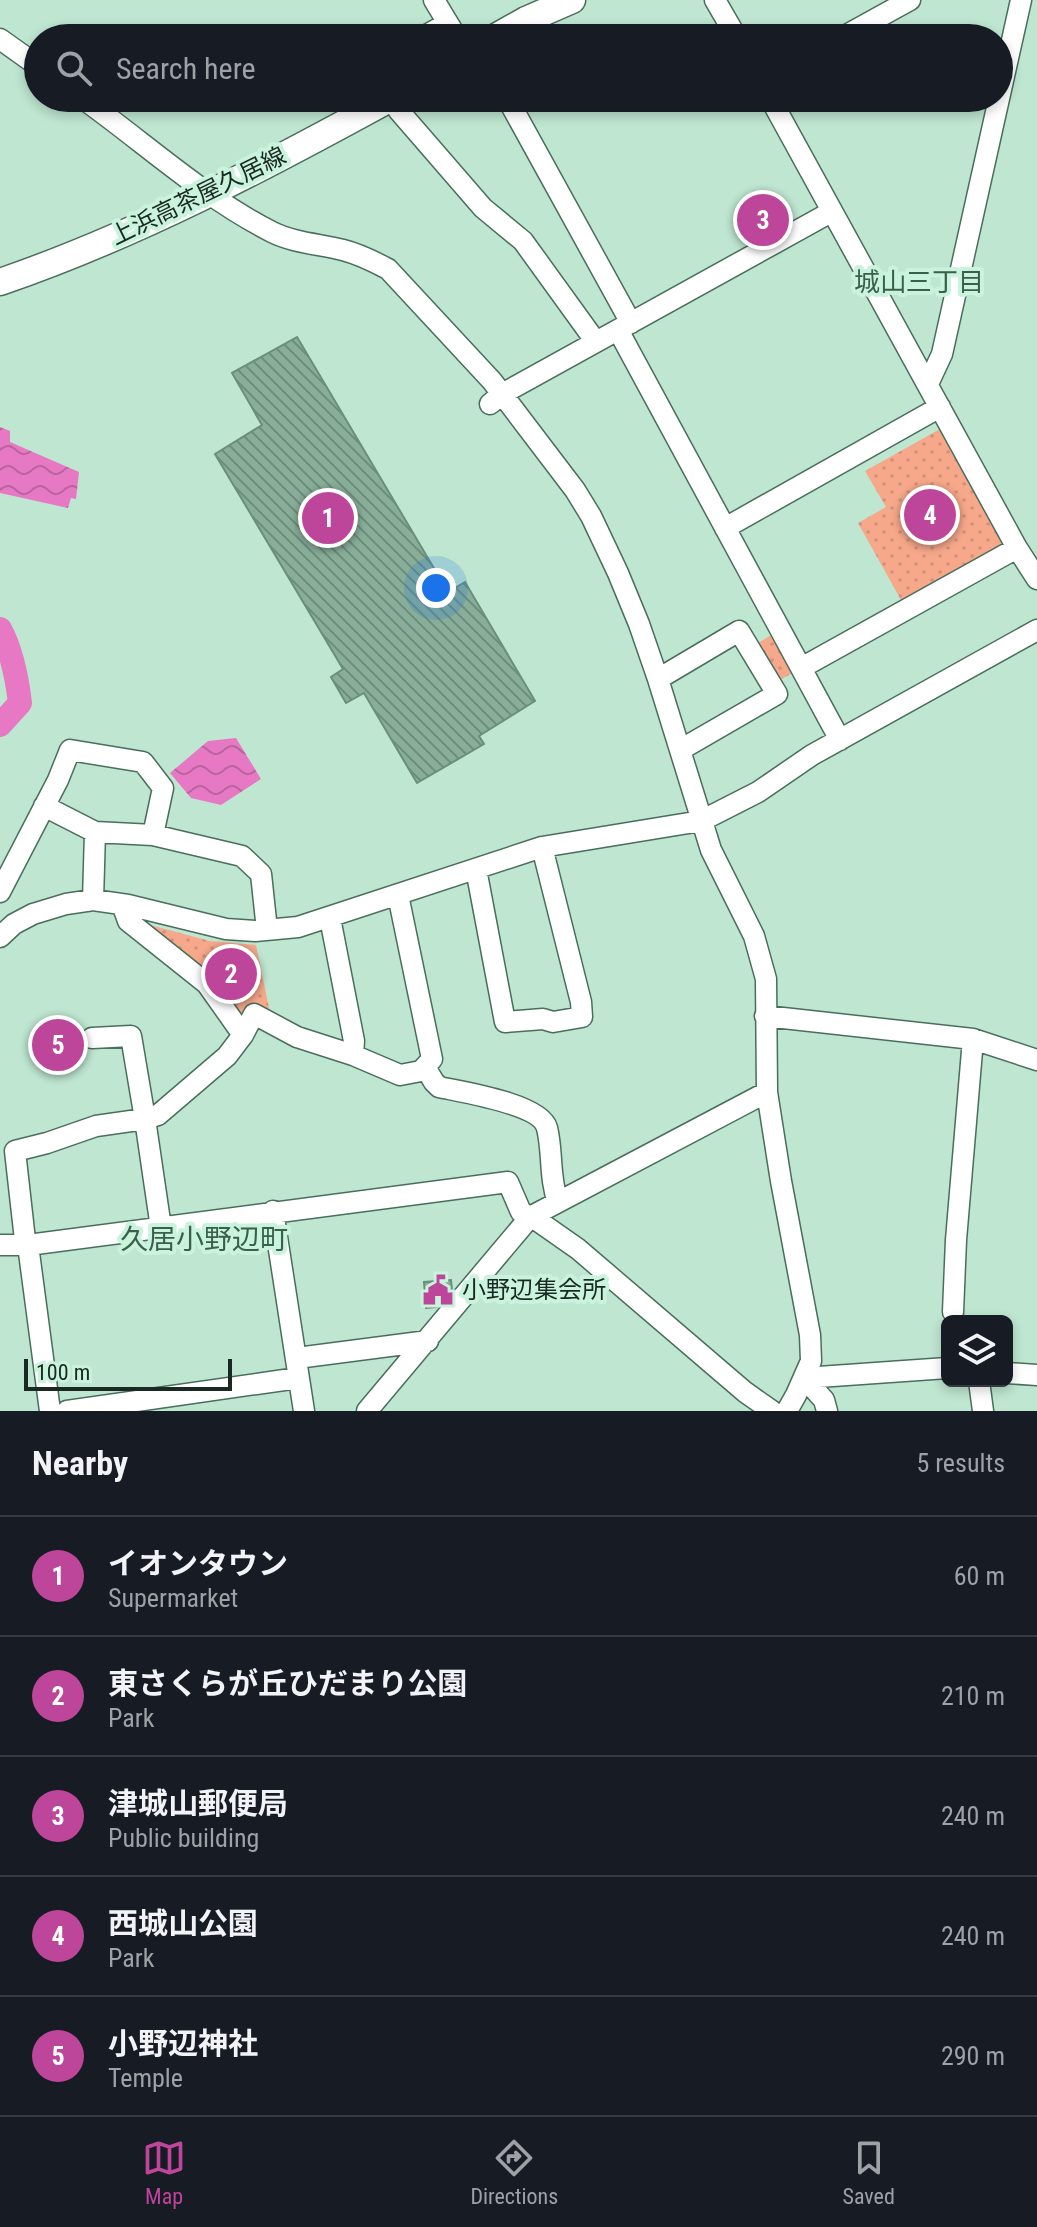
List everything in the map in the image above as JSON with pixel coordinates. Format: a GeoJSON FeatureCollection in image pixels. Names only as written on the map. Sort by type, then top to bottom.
{"type":"FeatureCollection","features":[{"type":"Feature","properties":{"kind":"main road"},"geometry":{"type":"LineString","coordinates":[[519,24],[559,2]]}},
{"type":"Feature","properties":{"kind":"main road","name":"上浜高茶屋久居線"},"geometry":{"type":"LineString","coordinates":[[0,282],[79,252],[209,194],[351,112]]}},
{"type":"Feature","properties":{"kind":"street"},"geometry":{"type":"LineString","coordinates":[[434,0],[448,24]]}},
{"type":"Feature","properties":{"kind":"street"},"geometry":{"type":"LineString","coordinates":[[715,0],[729,24]]}},
{"type":"Feature","properties":{"kind":"street"},"geometry":{"type":"LineString","coordinates":[[866,24],[910,0]]}},
{"type":"Feature","properties":{"kind":"street"},"geometry":{"type":"LineString","coordinates":[[1013,36],[1021,0]]}},
{"type":"Feature","properties":{"kind":"street"},"geometry":{"type":"LineString","coordinates":[[0,39],[24,56]]}},
{"type":"Feature","properties":{"kind":"street"},"geometry":{"type":"LineString","coordinates":[[101,112],[209,194],[275,234],[345,251],[388,269],[492,381],[496,399],[566,478],[591,516],[639,624],[711,850],[754,936],[766,979],[767,1092],[810,1335],[811,1361],[787,1411]]}},
{"type":"Feature","properties":{"kind":"street"},"geometry":{"type":"LineString","coordinates":[[400,112],[481,206],[523,241],[596,342]]}},
{"type":"Feature","properties":{"kind":"street"},"geometry":{"type":"LineString","coordinates":[[514,112],[725,528],[840,740]]}},
{"type":"Feature","properties":{"kind":"street"},"geometry":{"type":"LineString","coordinates":[[777,112],[1017,548],[1037,579]]}},
{"type":"Feature","properties":{"kind":"street"},"geometry":{"type":"LineString","coordinates":[[928,384],[942,354],[996,112]]}},
{"type":"Feature","properties":{"kind":"street"},"geometry":{"type":"LineString","coordinates":[[496,399],[831,212]]}},
{"type":"Feature","properties":{"kind":"street"},"geometry":{"type":"LineString","coordinates":[[725,528],[940,407]]}},
{"type":"Feature","properties":{"kind":"street"},"geometry":{"type":"LineString","coordinates":[[801,668],[1017,548]]}},
{"type":"Feature","properties":{"kind":"street"},"geometry":{"type":"LineString","coordinates":[[0,902],[7,930],[33,914],[50,908],[93,900],[242,931],[298,927],[542,847],[701,821],[758,792],[812,755],[1037,630]]}},
{"type":"Feature","properties":{"kind":"street"},"geometry":{"type":"LineString","coordinates":[[658,679],[739,631],[777,694],[680,750]]}},
{"type":"Feature","properties":{"kind":"street"},"geometry":{"type":"LineString","coordinates":[[0,892],[70,750],[143,762],[163,788],[153,835]]}},
{"type":"Feature","properties":{"kind":"street"},"geometry":{"type":"LineString","coordinates":[[44,806],[95,832],[153,835],[242,856],[261,874],[267,930]]}},
{"type":"Feature","properties":{"kind":"street"},"geometry":{"type":"LineString","coordinates":[[93,900],[95,832]]}},
{"type":"Feature","properties":{"kind":"street"},"geometry":{"type":"LineString","coordinates":[[476,869],[505,1022],[543,1019],[553,1022],[582,1017],[581,1002],[542,847]]}},
{"type":"Feature","properties":{"kind":"street"},"geometry":{"type":"LineString","coordinates":[[50,1411],[15,1151],[96,1126],[158,1115],[227,1056],[254,1014],[297,1037],[353,1055],[400,1075],[421,1071],[432,1059],[398,895]]}},
{"type":"Feature","properties":{"kind":"street"},"geometry":{"type":"LineString","coordinates":[[122,904],[128,921],[207,984],[243,1035]]}},
{"type":"Feature","properties":{"kind":"street"},"geometry":{"type":"LineString","coordinates":[[330,918],[354,1041],[353,1055]]}},
{"type":"Feature","properties":{"kind":"street"},"geometry":{"type":"LineString","coordinates":[[765,1016],[973,1039],[1037,1060]]}},
{"type":"Feature","properties":{"kind":"street"},"geometry":{"type":"LineString","coordinates":[[92,1038],[131,1036],[161,1228]]}},
{"type":"Feature","properties":{"kind":"street"},"geometry":{"type":"LineString","coordinates":[[953,1312],[973,1039]]}},
{"type":"Feature","properties":{"kind":"street"},"geometry":{"type":"LineString","coordinates":[[425,1067],[439,1087],[512,1104],[538,1114],[544,1120],[558,1202]]}},
{"type":"Feature","properties":{"kind":"street"},"geometry":{"type":"LineString","coordinates":[[367,1411],[530,1217],[767,1092]]}},
{"type":"Feature","properties":{"kind":"street"},"geometry":{"type":"LineString","coordinates":[[0,1245],[28,1245],[508,1182],[521,1212],[578,1249],[745,1392],[772,1411]]}},
{"type":"Feature","properties":{"kind":"street"},"geometry":{"type":"LineString","coordinates":[[273,1211],[304,1411]]}},
{"type":"Feature","properties":{"kind":"street"},"geometry":{"type":"LineString","coordinates":[[67,1411],[428,1341]]}},
{"type":"Feature","properties":{"kind":"street"},"geometry":{"type":"LineString","coordinates":[[804,1378],[941,1368]]}},
{"type":"Feature","properties":{"kind":"street"},"geometry":{"type":"LineString","coordinates":[[1013,1373],[1037,1375]]}},
{"type":"Feature","properties":{"kind":"street"},"geometry":{"type":"LineString","coordinates":[[804,1378],[824,1400],[827,1411]]}},
{"type":"Feature","properties":{"kind":"street"},"geometry":{"type":"LineString","coordinates":[[980,1387],[983,1411]]}},
{"type":"Feature","properties":{"kind":"shaded area"},"geometry":{"type":"Polygon","coordinates":[[[940,429],[1006,544],[909,602],[901,600],[858,523],[886,507],[865,471],[940,429]]]}},
{"type":"Feature","properties":{"kind":"shaded area"},"geometry":{"type":"Polygon","coordinates":[[[776,632],[797,670],[777,682],[755,645],[776,632]]]}},
{"type":"Feature","properties":{"kind":"shaded area"},"geometry":{"type":"Polygon","coordinates":[[[135,921],[210,941],[256,945],[271,1018],[244,1021],[135,921]]]}},
{"type":"Feature","properties":{"kind":"water"},"geometry":{"type":"Polygon","coordinates":[[[0,427],[10,431],[10,442],[79,472],[76,499],[71,498],[68,508],[0,493],[0,427]]]}},
{"type":"Feature","properties":{"kind":"water"},"geometry":{"type":"Polygon","coordinates":[[[236,738],[261,779],[221,805],[191,798],[170,773],[208,741],[236,738]]]}},
{"type":"Feature","properties":{"kind":"building"},"geometry":{"type":"Polygon","coordinates":[[[297,337],[448,592],[465,582],[535,701],[479,736],[484,744],[417,783],[364,693],[346,703],[331,677],[343,669],[215,454],[262,425],[232,373],[297,337]]]}},
{"type":"Feature","properties":{"kind":"building","name":"小野辺集会所"},"geometry":{"type":"Polygon","coordinates":[[[451,1280],[452,1290],[437,1307],[426,1308],[424,1282],[451,1280]]]}},
{"type":"Feature","properties":{"kind":"waterway"},"geometry":{"type":"LineString","coordinates":[[0,629],[8,646],[20,703],[0,725]]}},
{"type":"Feature","properties":{"kind":"place","name":"津城山郵便局"},"geometry":{"type":"Point","coordinates":[763,220]}},
{"type":"Feature","properties":{"kind":"place","name":"西城山公園"},"geometry":{"type":"Point","coordinates":[930,515]}},
{"type":"Feature","properties":{"kind":"place","name":"イオンタウン"},"geometry":{"type":"Point","coordinates":[328,518]}},
{"type":"Feature","properties":{"kind":"place","name":"東さくらが丘ひだまり公園"},"geometry":{"type":"Point","coordinates":[231,974]}},
{"type":"Feature","properties":{"kind":"place","name":"小野辺神社"},"geometry":{"type":"Point","coordinates":[58,1045]}},
{"type":"Feature","properties":{"kind":"place","name":"小野辺集会所"},"geometry":{"type":"Point","coordinates":[438,1290]}},
{"type":"Feature","properties":{"kind":"district","name":"城山三丁目"},"geometry":{"type":"Point","coordinates":[919,282]}},
{"type":"Feature","properties":{"kind":"district","name":"久居小野辺町"},"geometry":{"type":"Point","coordinates":[204,1239]}}]}
